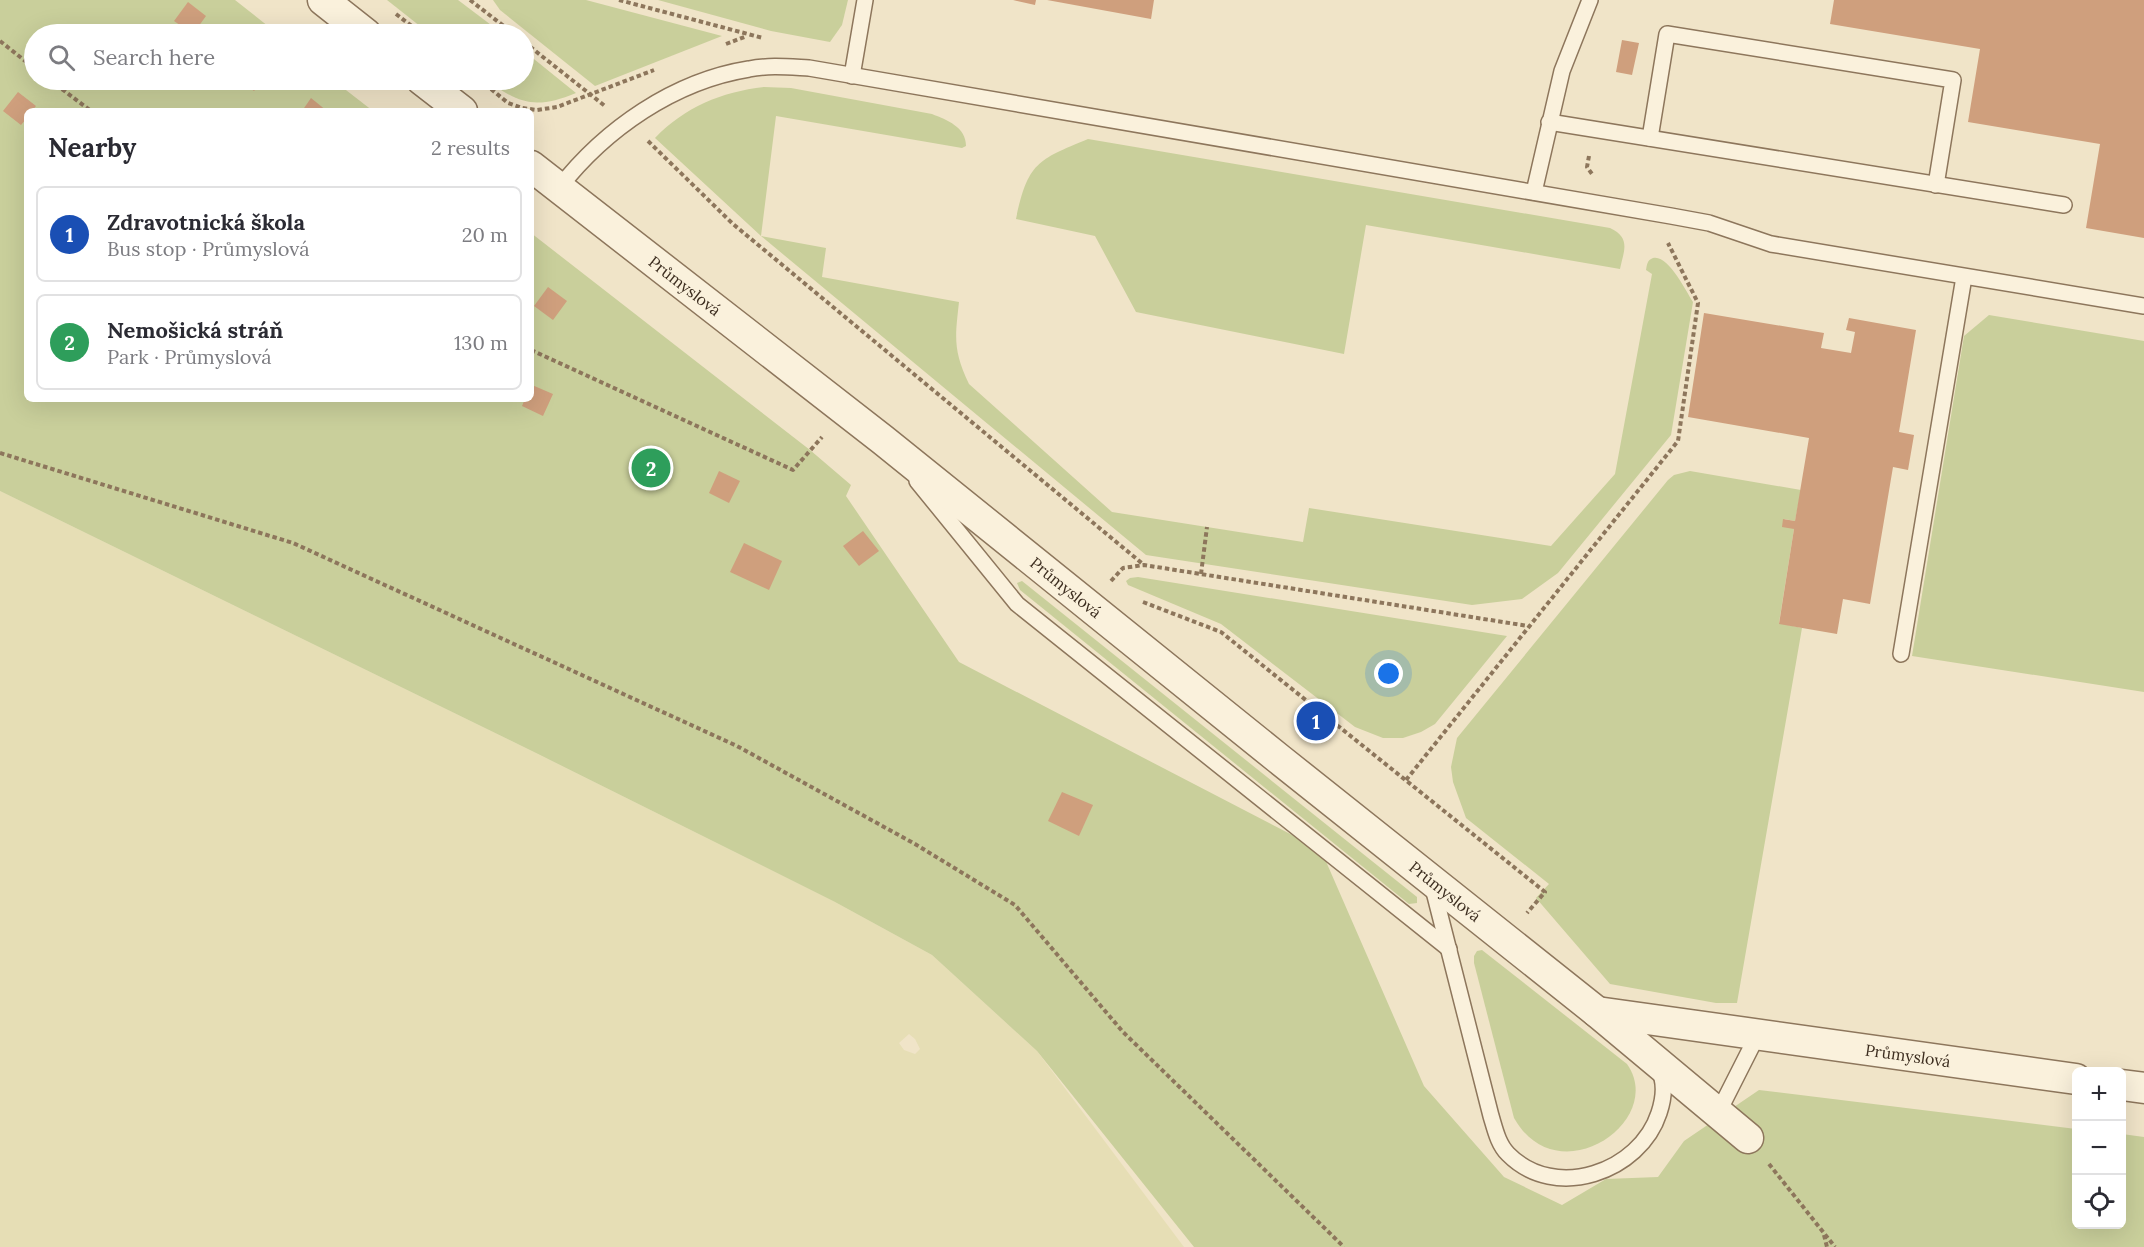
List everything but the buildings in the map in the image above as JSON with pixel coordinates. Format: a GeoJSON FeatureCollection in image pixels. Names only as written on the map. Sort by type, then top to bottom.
{"type":"FeatureCollection","features":[{"type":"Feature","properties":{"kind":"street"},"geometry":{"type":"LineString","coordinates":[[323,0],[353,24]]}},
{"type":"Feature","properties":{"kind":"street"},"geometry":{"type":"LineString","coordinates":[[435,90],[458,108]]}},
{"type":"Feature","properties":{"kind":"street","name":"Průmyslová"},"geometry":{"type":"LineString","coordinates":[[534,168],[883,440],[1597,1012],[1748,1138]]}},
{"type":"Feature","properties":{"kind":"street","name":"Průmyslová"},"geometry":{"type":"LineString","coordinates":[[1597,1012],[2072,1078]]}},
{"type":"Feature","properties":{"kind":"street"},"geometry":{"type":"LineString","coordinates":[[2126,1086],[2144,1088]]}},
{"type":"Feature","properties":{"kind":"lane"},"geometry":{"type":"LineString","coordinates":[[852,76],[865,0]]}},
{"type":"Feature","properties":{"kind":"lane"},"geometry":{"type":"LineString","coordinates":[[1534,192],[1562,71],[1590,0]]}},
{"type":"Feature","properties":{"kind":"lane"},"geometry":{"type":"LineString","coordinates":[[1650,138],[1667,34],[1953,80],[1936,185]]}},
{"type":"Feature","properties":{"kind":"lane"},"geometry":{"type":"LineString","coordinates":[[559,188],[598,145],[655,103],[722,75],[750,68],[778,66],[809,68],[1671,216],[1709,223],[1772,244],[2144,306]]}},
{"type":"Feature","properties":{"kind":"lane"},"geometry":{"type":"LineString","coordinates":[[1550,122],[2064,205]]}},
{"type":"Feature","properties":{"kind":"lane"},"geometry":{"type":"LineString","coordinates":[[1901,654],[1964,277]]}},
{"type":"Feature","properties":{"kind":"lane"},"geometry":{"type":"LineString","coordinates":[[883,440],[1017,604],[1449,949]]}},
{"type":"Feature","properties":{"kind":"lane"},"geometry":{"type":"LineString","coordinates":[[1431,879],[1498,1138],[1507,1153],[1518,1162],[1549,1175],[1574,1177],[1606,1171],[1627,1159],[1650,1133],[1662,1104],[1663,1079],[1656,1063]]}},
{"type":"Feature","properties":{"kind":"lane"},"geometry":{"type":"LineString","coordinates":[[1718,1113],[1758,1034]]}},
{"type":"Feature","properties":{"kind":"path"},"geometry":{"type":"LineString","coordinates":[[470,0],[501,24]]}},
{"type":"Feature","properties":{"kind":"path"},"geometry":{"type":"LineString","coordinates":[[388,7],[409,24]]}},
{"type":"Feature","properties":{"kind":"path"},"geometry":{"type":"LineString","coordinates":[[717,47],[748,35]]}},
{"type":"Feature","properties":{"kind":"path"},"geometry":{"type":"LineString","coordinates":[[0,41],[24,60]]}},
{"type":"Feature","properties":{"kind":"path"},"geometry":{"type":"LineString","coordinates":[[534,50],[628,123],[733,224],[1144,565],[1528,626]]}},
{"type":"Feature","properties":{"kind":"path"},"geometry":{"type":"LineString","coordinates":[[534,110],[557,106],[664,67]]}},
{"type":"Feature","properties":{"kind":"path"},"geometry":{"type":"LineString","coordinates":[[63,90],[87,108]]}},
{"type":"Feature","properties":{"kind":"path"},"geometry":{"type":"LineString","coordinates":[[492,90],[508,103],[522,108]]}},
{"type":"Feature","properties":{"kind":"path"},"geometry":{"type":"LineString","coordinates":[[1593,176],[1587,167],[1594,129]]}},
{"type":"Feature","properties":{"kind":"path"},"geometry":{"type":"LineString","coordinates":[[1406,780],[1678,441],[1698,303],[1667,241],[1671,216]]}},
{"type":"Feature","properties":{"kind":"path"},"geometry":{"type":"LineString","coordinates":[[534,351],[793,470],[846,411]]}},
{"type":"Feature","properties":{"kind":"path"},"geometry":{"type":"LineString","coordinates":[[0,453],[293,543],[737,746],[915,844],[1015,905],[1123,1032],[1344,1247]]}},
{"type":"Feature","properties":{"kind":"path"},"geometry":{"type":"LineString","coordinates":[[1201,574],[1207,527]]}},
{"type":"Feature","properties":{"kind":"path"},"geometry":{"type":"LineString","coordinates":[[1108,584],[1115,589]]}},
{"type":"Feature","properties":{"kind":"path"},"geometry":{"type":"LineString","coordinates":[[1132,598],[1221,632],[1545,892],[1504,938]]}},
{"type":"Feature","properties":{"kind":"path"},"geometry":{"type":"LineString","coordinates":[[1748,1138],[1835,1247]]}},
{"type":"Feature","properties":{"kind":"path"},"geometry":{"type":"LineString","coordinates":[[1824,1235],[1827,1247]]}},
{"type":"Feature","properties":{"kind":"shaded area"},"geometry":{"type":"Polygon","coordinates":[[[0,491],[536,753],[835,902],[932,955],[1037,1051],[1184,1247],[0,1247],[0,491]],[[909,1034],[899,1043],[904,1050],[915,1054],[920,1049],[915,1039],[909,1034]]]}},
{"type":"Feature","properties":{"kind":"green space"},"geometry":{"type":"Polygon","coordinates":[[[0,0],[235,0],[265,24],[24,24],[24,90],[346,90],[369,108],[24,108],[24,402],[534,402],[534,235],[810,450],[851,485],[846,496],[959,662],[1321,850],[1424,1086],[1504,1177],[1562,1205],[1606,1179],[1658,1177],[1684,1141],[1759,1090],[2072,1129],[2072,1229],[2126,1229],[2126,1135],[2144,1137],[2144,1247],[1194,1247],[1037,1051],[932,955],[835,902],[0,491],[0,0]]]}},
{"type":"Feature","properties":{"kind":"green space"},"geometry":{"type":"Polygon","coordinates":[[[387,0],[458,0],[490,24],[417,24],[387,0]]]}},
{"type":"Feature","properties":{"kind":"green space"},"geometry":{"type":"Polygon","coordinates":[[[493,0],[586,0],[722,36],[595,86],[534,37],[534,24],[518,24],[500,10],[493,0]]]}},
{"type":"Feature","properties":{"kind":"green space"},"geometry":{"type":"Polygon","coordinates":[[[658,0],[848,0],[842,25],[830,42],[771,31],[658,0]]]}},
{"type":"Feature","properties":{"kind":"green space"},"geometry":{"type":"Polygon","coordinates":[[[534,59],[576,93],[539,103],[509,95],[502,90],[534,90],[534,59]]]}},
{"type":"Feature","properties":{"kind":"green space"},"geometry":{"type":"Polygon","coordinates":[[[764,87],[791,88],[932,114],[955,125],[963,134],[966,146],[962,148],[776,116],[761,236],[655,138],[679,118],[705,103],[733,93],[764,87]]]}},
{"type":"Feature","properties":{"kind":"green space"},"geometry":{"type":"Polygon","coordinates":[[[1088,139],[1610,228],[1617,232],[1623,240],[1620,269],[1366,225],[1344,354],[1136,312],[1095,236],[1016,219],[1025,186],[1037,166],[1057,152],[1088,139]]]}},
{"type":"Feature","properties":{"kind":"green space"},"geometry":{"type":"Polygon","coordinates":[[[761,236],[826,248],[822,277],[959,302],[958,353],[969,384],[1112,512],[1303,542],[1309,508],[1551,546],[1615,474],[1652,274],[1646,270],[1650,260],[1659,258],[1665,262],[1676,274],[1693,302],[1671,435],[1558,573],[1522,599],[1472,605],[1146,555],[761,236]]]}},
{"type":"Feature","properties":{"kind":"green space"},"geometry":{"type":"Polygon","coordinates":[[[1989,315],[2144,341],[2144,692],[1912,656],[1964,336],[1989,315]]]}},
{"type":"Feature","properties":{"kind":"green space"},"geometry":{"type":"Polygon","coordinates":[[[1690,471],[1801,490],[1795,521],[1784,519],[1794,529],[1779,623],[1802,628],[1737,1003],[1716,1003],[1610,984],[1536,898],[1549,884],[1466,818],[1453,782],[1451,767],[1457,738],[1668,480],[1674,475],[1690,471]]]}},
{"type":"Feature","properties":{"kind":"green space"},"geometry":{"type":"Polygon","coordinates":[[[1138,577],[1507,636],[1435,724],[1403,738],[1383,738],[1355,727],[1221,624],[1128,585],[1126,581],[1138,577]]]}},
{"type":"Feature","properties":{"kind":"green space"},"geometry":{"type":"Polygon","coordinates":[[[1022,581],[1417,897],[1417,903],[1409,904],[1020,590],[1017,583],[1022,581]]]}},
{"type":"Feature","properties":{"kind":"green space"},"geometry":{"type":"Polygon","coordinates":[[[1482,950],[1627,1064],[1635,1086],[1632,1107],[1620,1127],[1602,1142],[1580,1150],[1556,1150],[1533,1140],[1514,1118],[1474,963],[1477,951],[1482,950]]]}},
{"type":"Feature","properties":{"kind":"place","name":"Nemošická stráň"},"geometry":{"type":"Point","coordinates":[651,468]}},
{"type":"Feature","properties":{"kind":"place","name":"Zdravotnická škola"},"geometry":{"type":"Point","coordinates":[1316,721]}}]}
